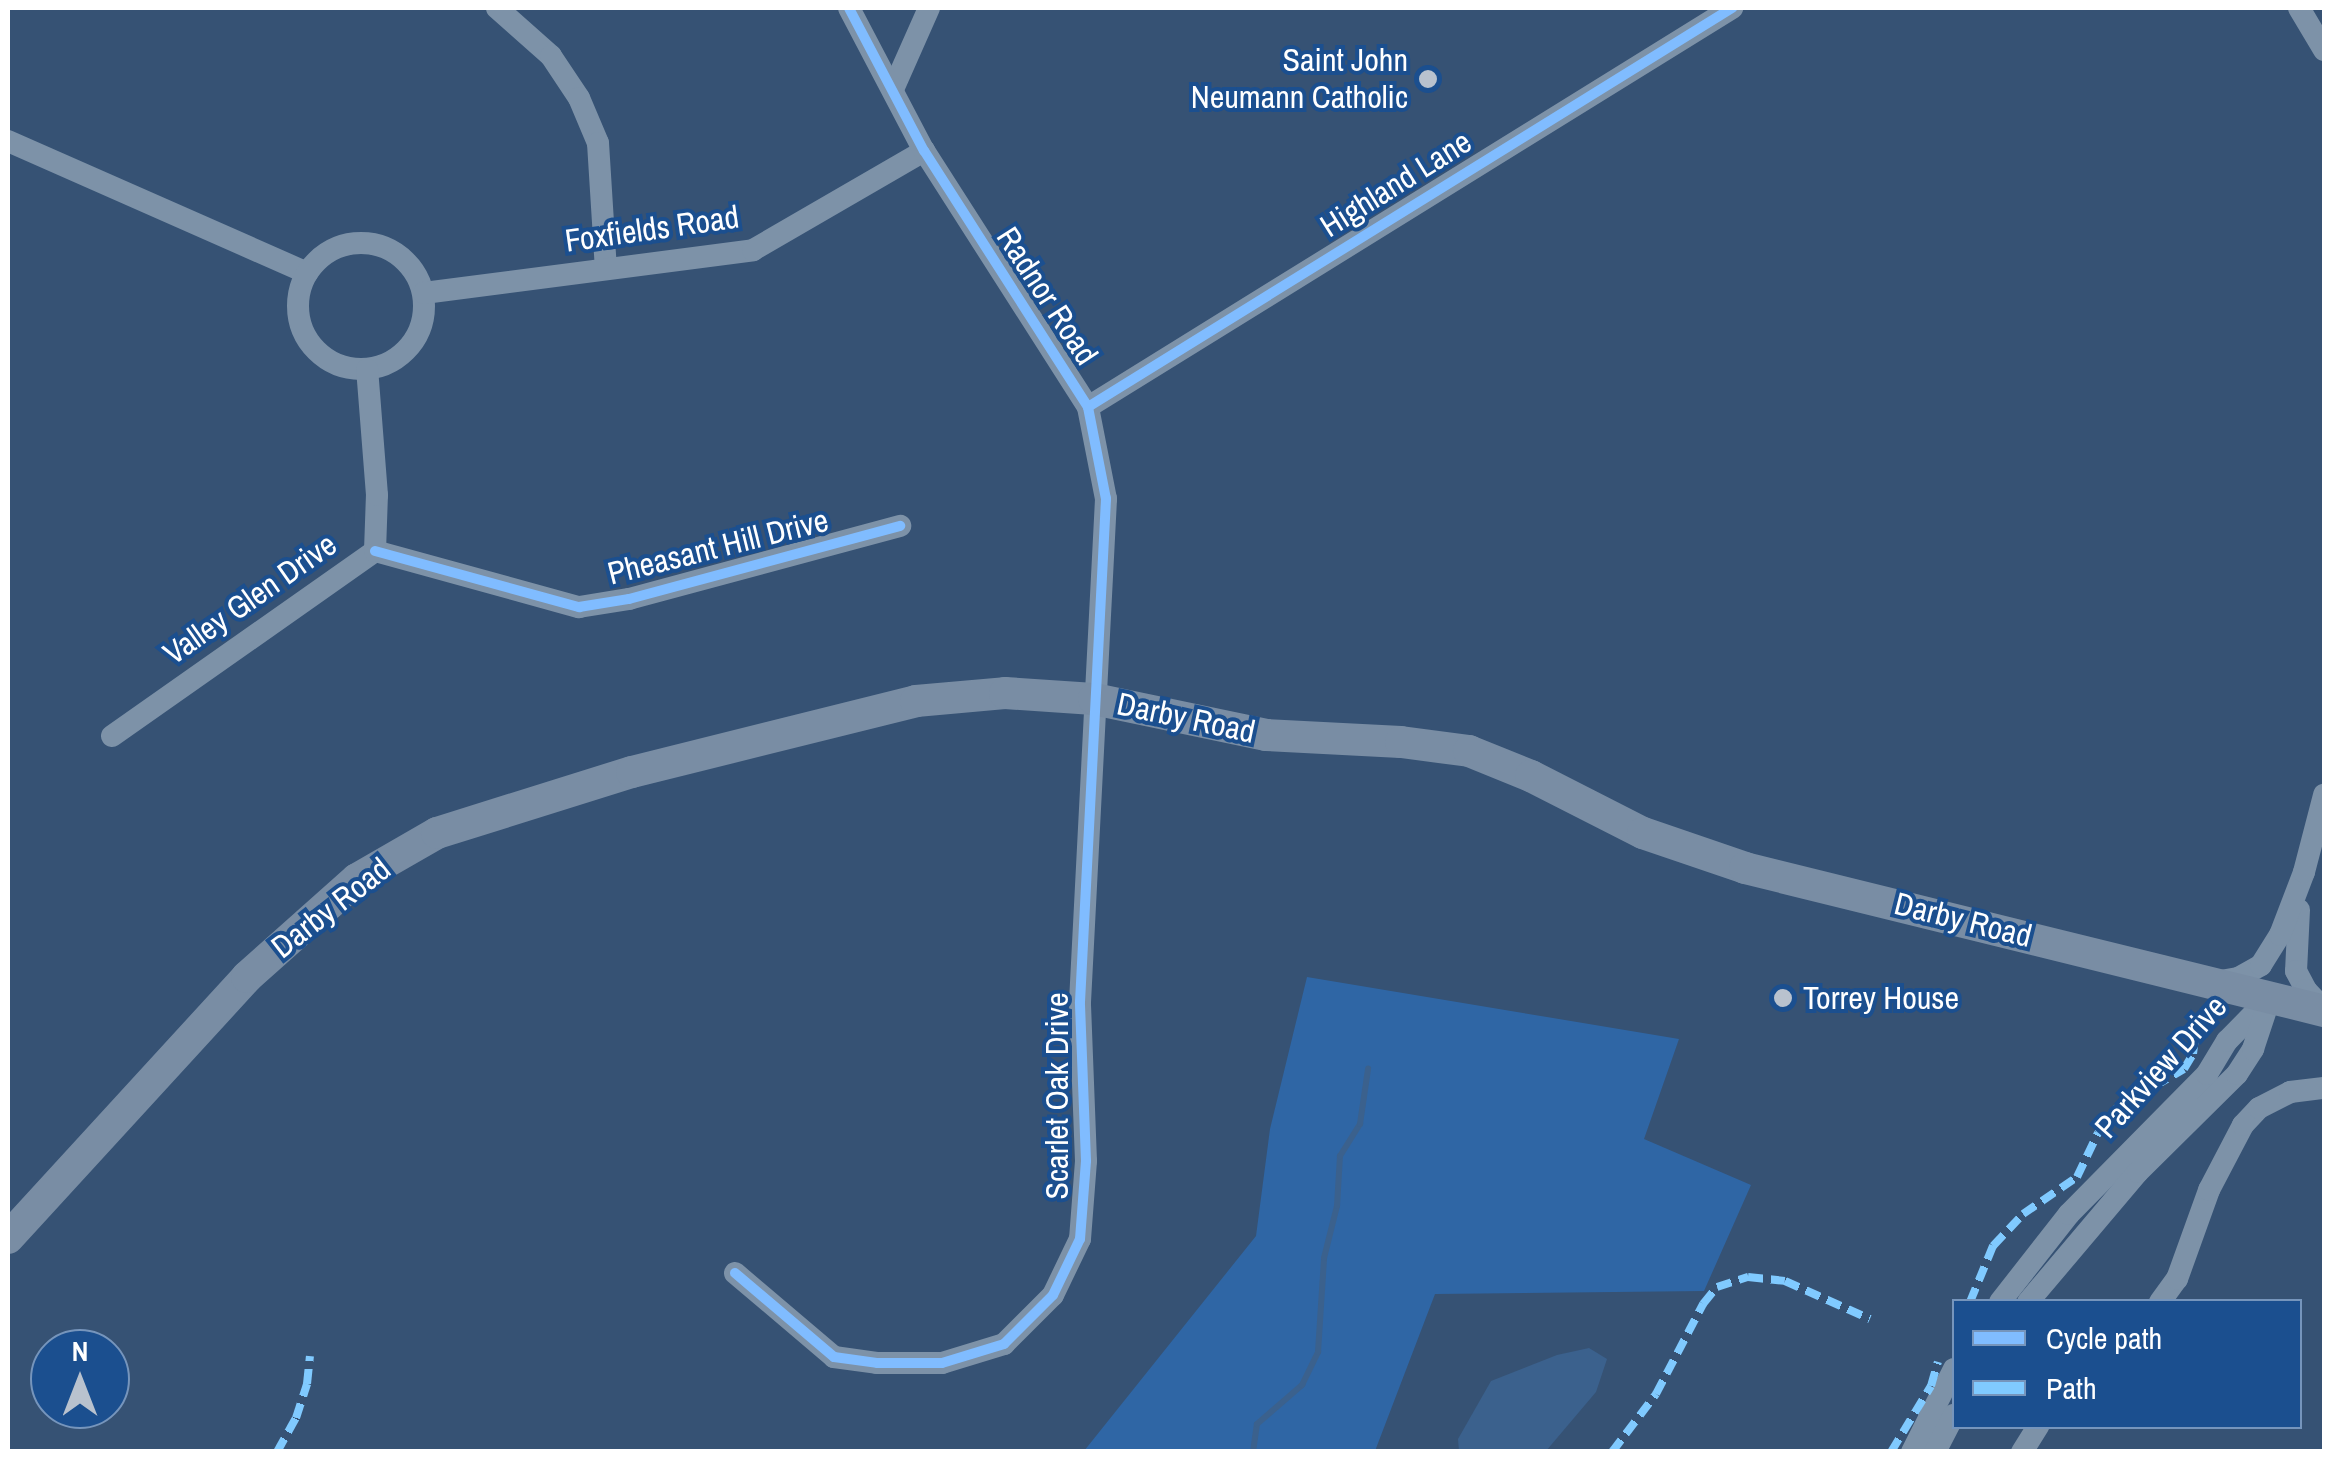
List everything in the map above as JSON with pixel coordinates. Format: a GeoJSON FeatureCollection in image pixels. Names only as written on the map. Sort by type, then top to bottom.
{"type":"FeatureCollection","features":[{"type":"Feature","properties":{"kind":"main road","name":"Darby Road"},"geometry":{"type":"LineString","coordinates":[[8,1238],[247,976],[357,879],[437,833],[632,772],[875,709],[1005,692],[1094,698],[1266,735],[1401,742],[1469,751],[1531,776],[1643,833],[1727,862],[2324,1010]]}},
{"type":"Feature","properties":{"kind":"street"},"geometry":{"type":"LineString","coordinates":[[497,8],[550,56],[580,98],[598,143],[606,269]]}},
{"type":"Feature","properties":{"kind":"street","name":"Radnor Road"},"geometry":{"type":"LineString","coordinates":[[850,8],[924,151],[1088,407],[1106,499],[1094,698]]}},
{"type":"Feature","properties":{"kind":"street"},"geometry":{"type":"LineString","coordinates":[[894,87],[930,8]]}},
{"type":"Feature","properties":{"kind":"street","name":"Highland Lane"},"geometry":{"type":"LineString","coordinates":[[1088,407],[1732,8]]}},
{"type":"Feature","properties":{"kind":"street"},"geometry":{"type":"LineString","coordinates":[[2299,8],[2324,50]]}},
{"type":"Feature","properties":{"kind":"street"},"geometry":{"type":"LineString","coordinates":[[8,141],[307,273]]}},
{"type":"Feature","properties":{"kind":"street","name":"Foxfields Road"},"geometry":{"type":"LineString","coordinates":[[424,293],[753,250],[924,151]]}},
{"type":"Feature","properties":{"kind":"street"},"geometry":{"type":"LineString","coordinates":[[371,244],[403,258],[424,293],[425,310],[412,344],[398,357],[367,369],[330,360],[306,336],[298,308],[307,273],[338,247],[371,244]]}},
{"type":"Feature","properties":{"kind":"street","name":"Valley Glen Drive"},"geometry":{"type":"LineString","coordinates":[[112,736],[374,551],[377,496],[367,369]]}},
{"type":"Feature","properties":{"kind":"street","name":"Pheasant Hill Drive"},"geometry":{"type":"LineString","coordinates":[[374,551],[580,607],[629,598],[900,526]]}},
{"type":"Feature","properties":{"kind":"street","name":"Scarlet Oak Drive"},"geometry":{"type":"LineString","coordinates":[[736,1273],[834,1357],[878,1363],[942,1363],[1004,1344],[1054,1295],[1080,1239],[1086,1161],[1080,1002],[1094,698]]}},
{"type":"Feature","properties":{"kind":"street"},"geometry":{"type":"LineString","coordinates":[[2214,982],[2238,978],[2260,965],[2280,935],[2304,872],[2324,795]]}},
{"type":"Feature","properties":{"kind":"street"},"geometry":{"type":"LineString","coordinates":[[2304,872],[2294,959],[2306,990],[2324,1010]]}},
{"type":"Feature","properties":{"kind":"street","name":"Parkview Drive"},"geometry":{"type":"LineString","coordinates":[[2003,1299],[2101,1196],[2246,1063],[2271,996]]}},
{"type":"Feature","properties":{"kind":"street"},"geometry":{"type":"LineString","coordinates":[[2162,1299],[2177,1279],[2210,1190],[2243,1125],[2259,1108],[2290,1092],[2324,1088]]}},
{"type":"Feature","properties":{"kind":"street","name":"Parkview Drive"},"geometry":{"type":"LineString","coordinates":[[2030,1299],[2101,1196]]}},
{"type":"Feature","properties":{"kind":"street"},"geometry":{"type":"LineString","coordinates":[[1912,1452],[1952,1372]]}},
{"type":"Feature","properties":{"kind":"street"},"geometry":{"type":"LineString","coordinates":[[1935,1452],[1952,1418]]}},
{"type":"Feature","properties":{"kind":"street"},"geometry":{"type":"LineString","coordinates":[[2022,1452],[2036,1429]]}},
{"type":"Feature","properties":{"kind":"shaded area"},"geometry":{"type":"Polygon","coordinates":[[[1307,977],[1679,1039],[1644,1139],[1751,1185],[1704,1291],[1435,1294],[1375,1451],[1084,1451],[1256,1236],[1270,1129],[1307,977]]]}},
{"type":"Feature","properties":{"kind":"shaded area"},"geometry":{"type":"Polygon","coordinates":[[[1589,1348],[1607,1359],[1596,1392],[1546,1451],[1459,1451],[1458,1439],[1491,1381],[1557,1355],[1589,1348]]]}},
{"type":"Feature","properties":{"kind":"waterway"},"geometry":{"type":"LineString","coordinates":[[1253,1452],[1257,1424],[1302,1385],[1318,1352],[1324,1258],[1337,1206],[1340,1156],[1360,1124],[1368,1069]]}},
{"type":"Feature","properties":{"kind":"marked path"},"geometry":{"type":"LineString","coordinates":[[1971,1299],[1993,1246],[2023,1214],[2077,1177],[2114,1110],[2184,1069],[2193,1054],[2196,1029],[2204,1024]]}},
{"type":"Feature","properties":{"kind":"marked path"},"geometry":{"type":"LineString","coordinates":[[1612,1452],[1656,1394],[1703,1304],[1717,1287],[1748,1277],[1785,1281],[1870,1319]]}},
{"type":"Feature","properties":{"kind":"marked path"},"geometry":{"type":"LineString","coordinates":[[277,1452],[296,1418],[307,1384],[310,1356]]}},
{"type":"Feature","properties":{"kind":"marked path"},"geometry":{"type":"LineString","coordinates":[[1891,1452],[1931,1386],[1938,1362]]}},
{"type":"Feature","properties":{"kind":"cycle path"},"geometry":{"type":"LineString","coordinates":[[735,1273],[834,1357],[877,1363],[942,1363],[1004,1344],[1053,1295],[1080,1239],[1086,1161],[1080,1002],[1106,499],[1088,407],[924,151],[849,8]]}},
{"type":"Feature","properties":{"kind":"cycle path"},"geometry":{"type":"LineString","coordinates":[[1088,407],[1732,8]]}},
{"type":"Feature","properties":{"kind":"cycle path"},"geometry":{"type":"LineString","coordinates":[[375,551],[579,607],[629,599],[900,526]]}},
{"type":"Feature","properties":{"kind":"place","name":"Saint John Neumann Catholic"},"geometry":{"type":"Point","coordinates":[1428,79]}},
{"type":"Feature","properties":{"kind":"place","name":"Torrey House"},"geometry":{"type":"Point","coordinates":[1783,998]}}]}
